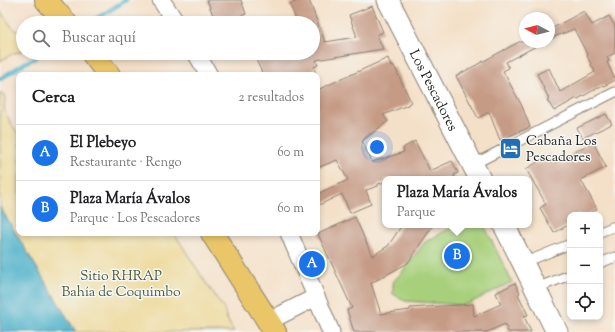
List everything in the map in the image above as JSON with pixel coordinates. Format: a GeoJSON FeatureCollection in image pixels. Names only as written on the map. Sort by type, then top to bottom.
{"type":"FeatureCollection","features":[{"type":"Feature","properties":{"kind":"main road"},"geometry":{"type":"LineString","coordinates":[[46,0],[60,16]]}},
{"type":"Feature","properties":{"kind":"main road"},"geometry":{"type":"LineString","coordinates":[[97,60],[107,72]]}},
{"type":"Feature","properties":{"kind":"main road"},"geometry":{"type":"LineString","coordinates":[[214,236],[272,327]]}},
{"type":"Feature","properties":{"kind":"street"},"geometry":{"type":"LineString","coordinates":[[161,0],[171,16]]}},
{"type":"Feature","properties":{"kind":"street","name":"Los Pescadores"},"geometry":{"type":"LineString","coordinates":[[388,0],[476,172]]}},
{"type":"Feature","properties":{"kind":"street"},"geometry":{"type":"LineString","coordinates":[[506,228],[558,332]]}},
{"type":"Feature","properties":{"kind":"street"},"geometry":{"type":"LineString","coordinates":[[290,236],[331,332]]}},
{"type":"Feature","properties":{"kind":"street"},"geometry":{"type":"LineString","coordinates":[[272,327],[316,297]]}},
{"type":"Feature","properties":{"kind":"lane"},"geometry":{"type":"LineString","coordinates":[[476,172],[615,92]]}},
{"type":"Feature","properties":{"kind":"lane"},"geometry":{"type":"LineString","coordinates":[[603,231],[615,226]]}},
{"type":"Feature","properties":{"kind":"lane"},"geometry":{"type":"LineString","coordinates":[[524,262],[567,245]]}},
{"type":"Feature","properties":{"kind":"lane"},"geometry":{"type":"LineString","coordinates":[[603,262],[615,257]]}},
{"type":"Feature","properties":{"kind":"lane"},"geometry":{"type":"LineString","coordinates":[[536,288],[567,276]]}},
{"type":"Feature","properties":{"kind":"green space"},"geometry":{"type":"Polygon","coordinates":[[[451,228],[485,228],[512,282],[463,305],[405,301],[393,294],[393,282],[425,242],[451,228]]]}},
{"type":"Feature","properties":{"kind":"sand"},"geometry":{"type":"Polygon","coordinates":[[[0,11],[16,30],[16,53],[0,61],[0,11]]]}},
{"type":"Feature","properties":{"kind":"sand","name":"Sitio RHRAP Bahía de Coquimbo"},"geometry":{"type":"Polygon","coordinates":[[[0,93],[5,97],[4,110],[16,131],[16,233],[0,207],[0,93]]]}},
{"type":"Feature","properties":{"kind":"sand","name":"Sitio RHRAP Bahía de Coquimbo"},"geometry":{"type":"Polygon","coordinates":[[[18,236],[176,236],[224,309],[226,317],[234,332],[76,332],[18,236]]]}},
{"type":"Feature","properties":{"kind":"water"},"geometry":{"type":"Polygon","coordinates":[[[0,207],[16,236],[76,332],[0,332],[0,207]]]}},
{"type":"Feature","properties":{"kind":"building"},"geometry":{"type":"Polygon","coordinates":[[[207,0],[241,0],[246,14],[240,16],[213,16],[207,0]]]}},
{"type":"Feature","properties":{"kind":"building"},"geometry":{"type":"Polygon","coordinates":[[[300,0],[309,0],[315,16],[294,16],[290,4],[300,0]]]}},
{"type":"Feature","properties":{"kind":"building"},"geometry":{"type":"Polygon","coordinates":[[[372,6],[383,32],[377,35],[383,49],[320,59],[320,29],[325,42],[357,37],[349,15],[372,6]]]}},
{"type":"Feature","properties":{"kind":"building"},"geometry":{"type":"Polygon","coordinates":[[[584,11],[592,25],[609,16],[615,27],[615,53],[607,57],[609,61],[607,62],[615,80],[554,111],[547,100],[549,99],[537,74],[549,68],[560,92],[595,72],[574,29],[555,37],[555,27],[584,11]]]}},
{"type":"Feature","properties":{"kind":"building"},"geometry":{"type":"Polygon","coordinates":[[[519,42],[519,48],[533,48],[506,62],[509,68],[503,71],[522,106],[530,127],[500,140],[489,112],[478,118],[456,76],[519,42]]]}},
{"type":"Feature","properties":{"kind":"building"},"geometry":{"type":"Polygon","coordinates":[[[388,58],[391,67],[394,66],[411,102],[408,105],[383,115],[388,121],[362,141],[372,162],[404,152],[403,148],[415,141],[430,171],[452,161],[458,173],[454,176],[382,176],[382,183],[378,184],[378,186],[366,190],[371,204],[350,213],[342,194],[320,205],[320,193],[348,180],[337,160],[320,167],[320,89],[388,58]]]}},
{"type":"Feature","properties":{"kind":"building"},"geometry":{"type":"Polygon","coordinates":[[[256,60],[316,60],[318,65],[314,67],[315,72],[262,72],[256,60]]]}},
{"type":"Feature","properties":{"kind":"building"},"geometry":{"type":"Polygon","coordinates":[[[606,114],[612,124],[583,138],[577,128],[606,114]]]}},
{"type":"Feature","properties":{"kind":"building"},"geometry":{"type":"Polygon","coordinates":[[[593,142],[606,167],[581,180],[597,209],[592,212],[567,212],[567,226],[554,233],[540,208],[546,204],[532,180],[532,176],[530,176],[526,169],[550,155],[554,163],[593,142]]]}},
{"type":"Feature","properties":{"kind":"building"},"geometry":{"type":"Polygon","coordinates":[[[355,217],[372,256],[388,246],[400,228],[431,228],[408,263],[371,283],[381,314],[410,310],[410,308],[473,304],[474,316],[501,304],[496,293],[515,283],[520,293],[518,294],[528,315],[524,316],[531,332],[508,332],[505,324],[487,332],[354,332],[347,310],[352,308],[319,236],[320,233],[355,217]]]}},
{"type":"Feature","properties":{"kind":"waterway"},"geometry":{"type":"LineString","coordinates":[[101,16],[126,0]]}},
{"type":"Feature","properties":{"kind":"waterway"},"geometry":{"type":"LineString","coordinates":[[0,79],[31,60]]}},
{"type":"Feature","properties":{"kind":"place","name":"Cabaña Los Pescadores"},"geometry":{"type":"Point","coordinates":[510,148]}},
{"type":"Feature","properties":{"kind":"place","name":"Plaza María Ávalos"},"geometry":{"type":"Point","coordinates":[457,256]}},
{"type":"Feature","properties":{"kind":"place","name":"El Plebeyo"},"geometry":{"type":"Point","coordinates":[312,264]}}]}
